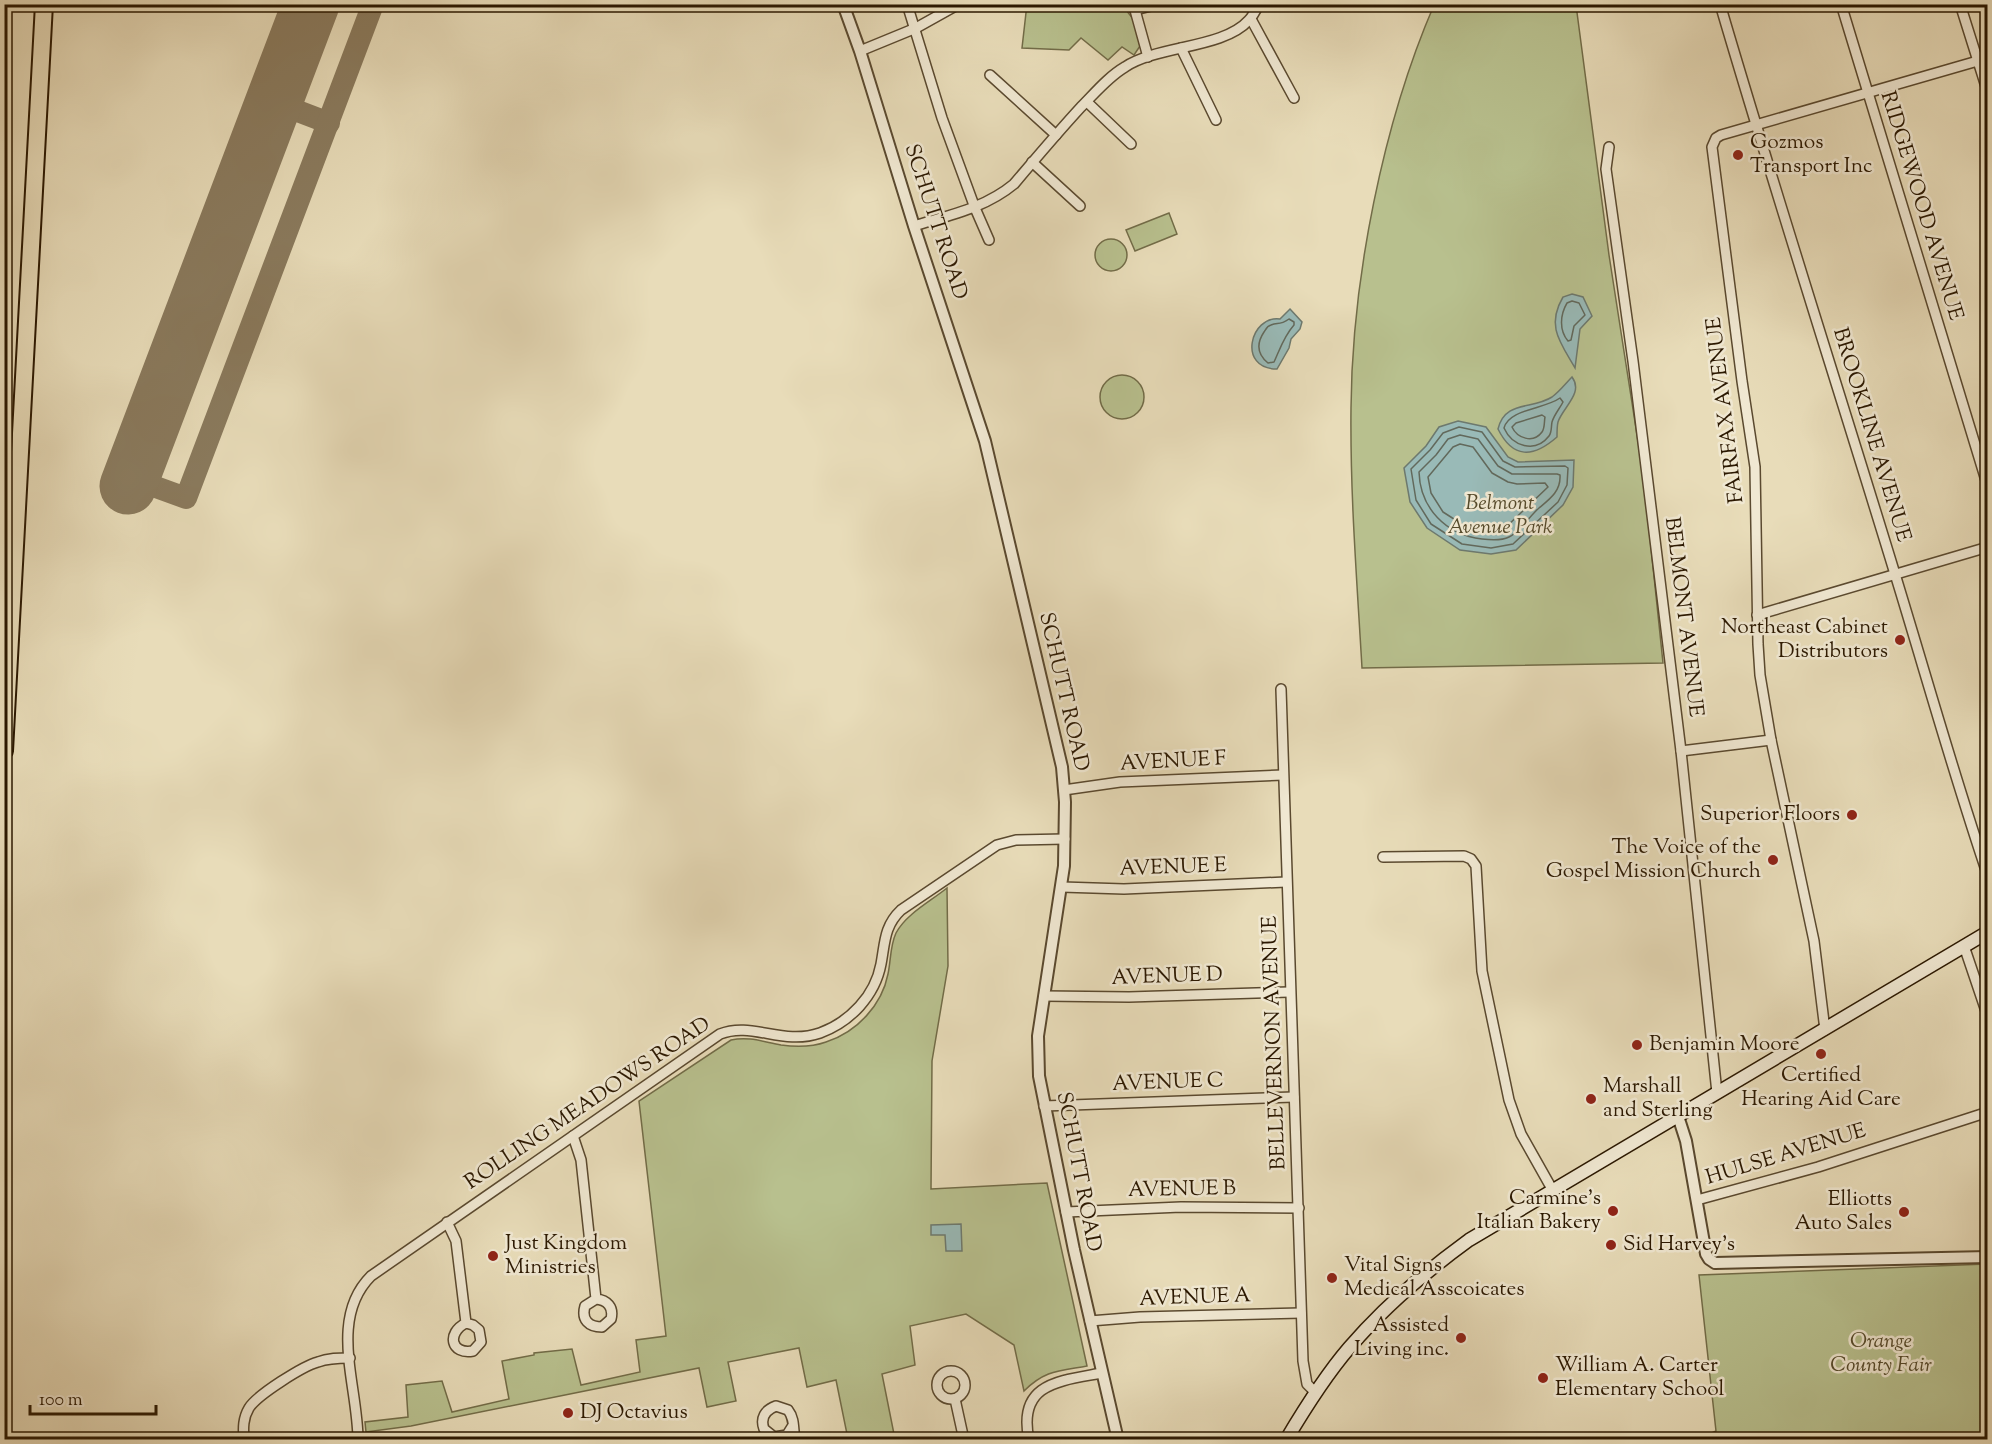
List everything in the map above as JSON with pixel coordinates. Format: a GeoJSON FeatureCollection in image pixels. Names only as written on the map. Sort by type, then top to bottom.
{"type":"FeatureCollection","features":[{"type":"Feature","properties":{"kind":"highway"},"geometry":{"type":"LineString","coordinates":[[4,751],[44,4]]}},
{"type":"Feature","properties":{"kind":"main road"},"geometry":{"type":"LineString","coordinates":[[1286,1440],[1316,1393],[1349,1348],[1381,1312],[1426,1272],[1475,1236],[1988,932]]}},
{"type":"Feature","properties":{"kind":"street","name":"SCHUTT ROAD"},"geometry":{"type":"LineString","coordinates":[[843,4],[985,441],[1053,720],[1062,766],[1065,839],[1062,887],[1044,996],[1038,1048],[1039,1076],[1066,1212],[1118,1440]]}},
{"type":"Feature","properties":{"kind":"street"},"geometry":{"type":"LineString","coordinates":[[907,4],[942,118],[989,240]]}},
{"type":"Feature","properties":{"kind":"street"},"geometry":{"type":"LineString","coordinates":[[860,51],[916,28],[959,4]]}},
{"type":"Feature","properties":{"kind":"street"},"geometry":{"type":"LineString","coordinates":[[1148,57],[1132,7],[1159,4]]}},
{"type":"Feature","properties":{"kind":"street"},"geometry":{"type":"LineString","coordinates":[[914,226],[975,208],[1014,184],[1087,102],[1110,78],[1126,66],[1148,57],[1219,38],[1244,25],[1251,19],[1259,4]]}},
{"type":"Feature","properties":{"kind":"street","name":"BROOKLINE AVENUE"},"geometry":{"type":"LineString","coordinates":[[1720,4],[1958,788],[1988,876]]}},
{"type":"Feature","properties":{"kind":"street","name":"RIDGEWOOD AVENUE"},"geometry":{"type":"LineString","coordinates":[[1841,4],[1988,487]]}},
{"type":"Feature","properties":{"kind":"street"},"geometry":{"type":"LineString","coordinates":[[1960,4],[1988,93]]}},
{"type":"Feature","properties":{"kind":"street"},"geometry":{"type":"LineString","coordinates":[[1251,19],[1294,98]]}},
{"type":"Feature","properties":{"kind":"street"},"geometry":{"type":"LineString","coordinates":[[1181,48],[1216,120]]}},
{"type":"Feature","properties":{"kind":"street"},"geometry":{"type":"LineString","coordinates":[[1755,125],[1988,57]]}},
{"type":"Feature","properties":{"kind":"street"},"geometry":{"type":"LineString","coordinates":[[990,75],[1056,135]]}},
{"type":"Feature","properties":{"kind":"street"},"geometry":{"type":"LineString","coordinates":[[1087,102],[1131,144]]}},
{"type":"Feature","properties":{"kind":"street","name":"FAIRFAX AVENUE"},"geometry":{"type":"LineString","coordinates":[[1755,125],[1721,135],[1714,141],[1712,147],[1755,467],[1760,675],[1771,740],[1814,941],[1825,1030]]}},
{"type":"Feature","properties":{"kind":"street","name":"BELMONT AVENUE"},"geometry":{"type":"LineString","coordinates":[[1609,147],[1606,169],[1634,361],[1681,750],[1717,1093]]}},
{"type":"Feature","properties":{"kind":"street"},"geometry":{"type":"LineString","coordinates":[[1032,162],[1080,206]]}},
{"type":"Feature","properties":{"kind":"street"},"geometry":{"type":"LineString","coordinates":[[1758,615],[1988,547]]}},
{"type":"Feature","properties":{"kind":"street","name":"BELLEVERNON AVENUE"},"geometry":{"type":"LineString","coordinates":[[1281,689],[1301,1313],[1305,1377],[1307,1384],[1316,1393]]}},
{"type":"Feature","properties":{"kind":"street"},"geometry":{"type":"LineString","coordinates":[[1681,750],[1771,740]]}},
{"type":"Feature","properties":{"kind":"street","name":"AVENUE F"},"geometry":{"type":"LineString","coordinates":[[1064,790],[1120,782],[1283,775]]}},
{"type":"Feature","properties":{"kind":"street","name":"ROLLING MEADOWS ROAD"},"geometry":{"type":"LineString","coordinates":[[358,1440],[350,1358],[349,1318],[352,1305],[363,1283],[382,1267],[720,1034],[742,1030],[776,1037],[801,1038],[824,1032],[839,1024],[859,1008],[873,988],[880,967],[886,929],[893,917],[901,910],[997,845],[1016,840],[1065,839]]}},
{"type":"Feature","properties":{"kind":"street"},"geometry":{"type":"LineString","coordinates":[[1383,857],[1464,856],[1471,859],[1476,866],[1482,971],[1509,1100],[1521,1134],[1552,1189]]}},
{"type":"Feature","properties":{"kind":"street","name":"AVENUE E"},"geometry":{"type":"LineString","coordinates":[[1062,887],[1124,889],[1286,882]]}},
{"type":"Feature","properties":{"kind":"street"},"geometry":{"type":"LineString","coordinates":[[1964,946],[1988,1017]]}},
{"type":"Feature","properties":{"kind":"street","name":"AVENUE D"},"geometry":{"type":"LineString","coordinates":[[1044,996],[1129,997],[1290,992]]}},
{"type":"Feature","properties":{"kind":"street","name":"AVENUE C"},"geometry":{"type":"LineString","coordinates":[[1044,1106],[1294,1097]]}},
{"type":"Feature","properties":{"kind":"street","name":"HULSE AVENUE"},"geometry":{"type":"LineString","coordinates":[[1697,1200],[1818,1167],[1988,1112]]}},
{"type":"Feature","properties":{"kind":"street"},"geometry":{"type":"LineString","coordinates":[[1678,1116],[1686,1141],[1706,1254],[1715,1263],[1988,1257]]}},
{"type":"Feature","properties":{"kind":"street"},"geometry":{"type":"LineString","coordinates":[[573,1136],[581,1160],[596,1299]]}},
{"type":"Feature","properties":{"kind":"street","name":"AVENUE B"},"geometry":{"type":"LineString","coordinates":[[1066,1212],[1181,1207],[1299,1208]]}},
{"type":"Feature","properties":{"kind":"street"},"geometry":{"type":"LineString","coordinates":[[447,1222],[456,1241],[466,1323]]}},
{"type":"Feature","properties":{"kind":"street","name":"AVENUE A"},"geometry":{"type":"LineString","coordinates":[[1090,1321],[1140,1317],[1301,1313]]}},
{"type":"Feature","properties":{"kind":"street"},"geometry":{"type":"LineString","coordinates":[[244,1440],[245,1415],[250,1406],[259,1398],[314,1363],[326,1359],[350,1358]]}},
{"type":"Feature","properties":{"kind":"street"},"geometry":{"type":"LineString","coordinates":[[1029,1440],[1026,1415],[1030,1402],[1038,1392],[1053,1383],[1102,1373]]}},
{"type":"Feature","properties":{"kind":"street"},"geometry":{"type":"LineString","coordinates":[[955,1399],[964,1440]]}},
{"type":"Feature","properties":{"kind":"street"},"geometry":{"type":"LineString","coordinates":[[792,1427],[795,1440]]}},
{"type":"Feature","properties":{"kind":"street"},"geometry":{"type":"LineString","coordinates":[[587,1440],[593,1440]]}},
{"type":"Feature","properties":{"kind":"green space"},"geometry":{"type":"Polygon","coordinates":[[[1027,4],[1122,5],[1134,20],[1140,46],[1134,55],[1122,47],[1108,60],[1081,38],[1069,50],[1022,48],[1027,4]]]}},
{"type":"Feature","properties":{"kind":"green space","name":"Belmont Avenue Park"},"geometry":{"type":"Polygon","coordinates":[[[1434,5],[1576,5],[1609,255],[1644,480],[1663,663],[1362,668],[1351,441],[1357,307],[1364,255],[1386,150],[1416,51],[1434,5]]]}},
{"type":"Feature","properties":{"kind":"green space"},"geometry":{"type":"Polygon","coordinates":[[[1169,213],[1177,234],[1135,251],[1126,230],[1169,213]]]}},
{"type":"Feature","properties":{"kind":"green space"},"geometry":{"type":"Polygon","coordinates":[[[1111,239],[1122,244],[1127,255],[1122,266],[1111,271],[1100,266],[1095,255],[1100,244],[1111,239]]]}},
{"type":"Feature","properties":{"kind":"green space"},"geometry":{"type":"Polygon","coordinates":[[[1122,375],[1131,376],[1138,381],[1143,388],[1143,406],[1138,413],[1131,418],[1122,419],[1113,418],[1106,413],[1101,406],[1100,397],[1101,388],[1106,381],[1113,376],[1122,375]]]}},
{"type":"Feature","properties":{"kind":"green space"},"geometry":{"type":"Polygon","coordinates":[[[947,888],[948,966],[932,1061],[931,1189],[1047,1183],[1087,1366],[1046,1375],[1024,1391],[1014,1345],[966,1314],[910,1326],[915,1365],[882,1374],[895,1439],[848,1439],[836,1380],[807,1387],[799,1348],[728,1362],[736,1401],[707,1407],[699,1368],[411,1426],[366,1432],[365,1422],[408,1417],[406,1385],[442,1381],[452,1412],[509,1399],[502,1361],[534,1355],[534,1353],[572,1349],[581,1385],[640,1372],[636,1340],[666,1336],[639,1101],[731,1040],[750,1039],[781,1045],[804,1046],[826,1042],[848,1032],[874,1007],[880,996],[888,974],[894,938],[900,926],[947,888]]]}},
{"type":"Feature","properties":{"kind":"green space","name":"Orange County Fair"},"geometry":{"type":"Polygon","coordinates":[[[1987,1264],[1987,1439],[1699,1439],[1716,1431],[1699,1275],[1987,1264]]]}},
{"type":"Feature","properties":{"kind":"water"},"geometry":{"type":"Polygon","coordinates":[[[1572,294],[1583,297],[1592,316],[1580,329],[1575,368],[1560,342],[1555,325],[1558,307],[1563,297],[1572,294]]]}},
{"type":"Feature","properties":{"kind":"water"},"geometry":{"type":"Polygon","coordinates":[[[1290,309],[1302,322],[1300,329],[1291,339],[1289,348],[1277,369],[1264,367],[1256,361],[1252,352],[1255,333],[1261,325],[1270,320],[1280,319],[1290,309]]]}},
{"type":"Feature","properties":{"kind":"water"},"geometry":{"type":"Polygon","coordinates":[[[1572,377],[1576,389],[1558,422],[1557,437],[1532,452],[1524,452],[1510,446],[1498,429],[1507,414],[1520,407],[1552,397],[1572,377]]]}},
{"type":"Feature","properties":{"kind":"water"},"geometry":{"type":"Polygon","coordinates":[[[1458,421],[1486,427],[1508,457],[1518,462],[1574,460],[1573,487],[1563,505],[1516,550],[1491,554],[1460,550],[1427,528],[1410,502],[1404,468],[1426,446],[1439,427],[1458,421]]]}},
{"type":"Feature","properties":{"kind":"water"},"geometry":{"type":"Polygon","coordinates":[[[961,1224],[962,1251],[946,1251],[945,1235],[931,1235],[931,1225],[961,1224]]]}},
{"type":"Feature","properties":{"kind":"taxiway"},"geometry":{"type":"LineString","coordinates":[[131,478],[186,498],[373,4]]}},
{"type":"Feature","properties":{"kind":"taxiway"},"geometry":{"type":"LineString","coordinates":[[274,102],[329,123]]}},
{"type":"Feature","properties":{"kind":"runway"},"geometry":{"type":"LineString","coordinates":[[128,486],[311,4]]}},
{"type":"Feature","properties":{"kind":"place","name":"Gozmos Transport Inc"},"geometry":{"type":"Point","coordinates":[1738,155]}},
{"type":"Feature","properties":{"kind":"place","name":"Northeast Cabinet Distributors"},"geometry":{"type":"Point","coordinates":[1900,640]}},
{"type":"Feature","properties":{"kind":"place","name":"Superior Floors"},"geometry":{"type":"Point","coordinates":[1852,815]}},
{"type":"Feature","properties":{"kind":"place","name":"The Voice of the Gospel Mission Church"},"geometry":{"type":"Point","coordinates":[1773,860]}},
{"type":"Feature","properties":{"kind":"place","name":"Benjamin Moore"},"geometry":{"type":"Point","coordinates":[1637,1045]}},
{"type":"Feature","properties":{"kind":"place","name":"Certified Hearing Aid Care"},"geometry":{"type":"Point","coordinates":[1821,1054]}},
{"type":"Feature","properties":{"kind":"place","name":"Marshall and Sterling"},"geometry":{"type":"Point","coordinates":[1591,1099]}},
{"type":"Feature","properties":{"kind":"place","name":"Carmine's Italian Bakery"},"geometry":{"type":"Point","coordinates":[1613,1211]}},
{"type":"Feature","properties":{"kind":"place","name":"Elliotts Auto Sales"},"geometry":{"type":"Point","coordinates":[1904,1212]}},
{"type":"Feature","properties":{"kind":"place","name":"Sid Harvey's"},"geometry":{"type":"Point","coordinates":[1611,1245]}},
{"type":"Feature","properties":{"kind":"place","name":"Just Kingdom Ministries"},"geometry":{"type":"Point","coordinates":[493,1256]}},
{"type":"Feature","properties":{"kind":"place","name":"Vital Signs Medical Asscoicates"},"geometry":{"type":"Point","coordinates":[1332,1278]}},
{"type":"Feature","properties":{"kind":"place","name":"Assisted Living inc."},"geometry":{"type":"Point","coordinates":[1461,1338]}},
{"type":"Feature","properties":{"kind":"place","name":"William A. Carter Elementary School"},"geometry":{"type":"Point","coordinates":[1543,1378]}},
{"type":"Feature","properties":{"kind":"place","name":"DJ Octavius"},"geometry":{"type":"Point","coordinates":[568,1413]}}]}
